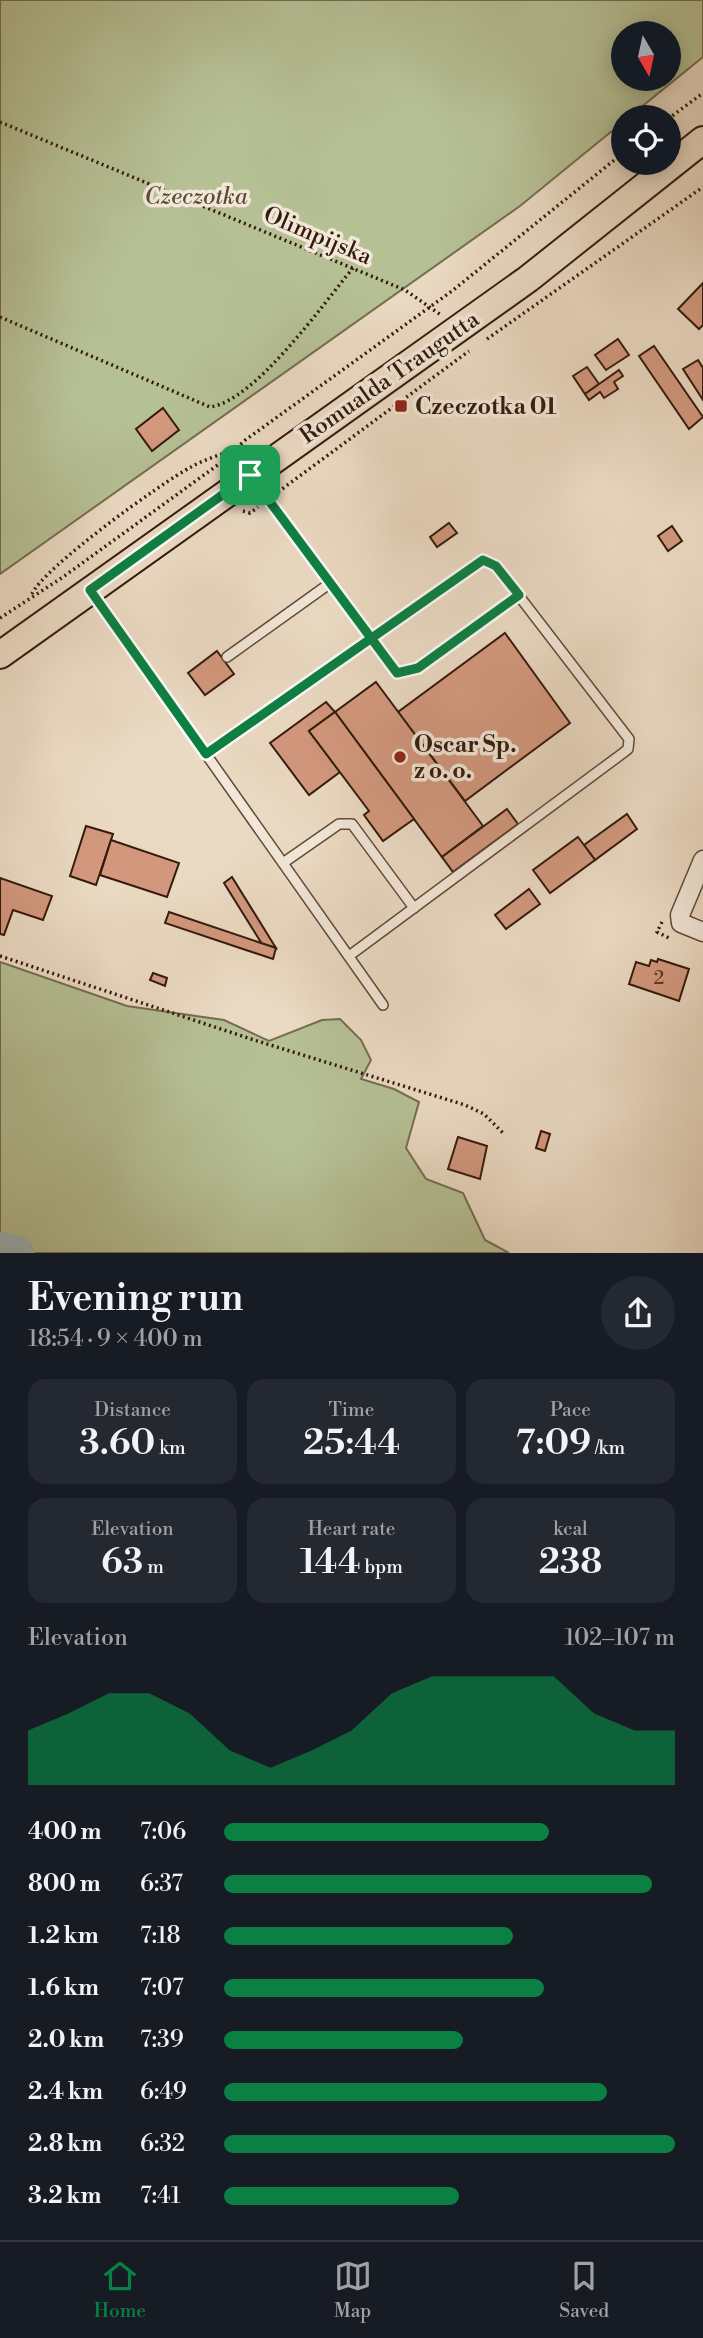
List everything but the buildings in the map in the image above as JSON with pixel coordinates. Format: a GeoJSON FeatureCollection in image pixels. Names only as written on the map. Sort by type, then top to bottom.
{"type":"FeatureCollection","features":[{"type":"Feature","properties":{"kind":"main road","name":"Romualda Traugutta"},"geometry":{"type":"LineString","coordinates":[[0,654],[250,475],[472,339],[528,279],[703,139]]}},
{"type":"Feature","properties":{"kind":"street"},"geometry":{"type":"LineString","coordinates":[[703,860],[681,908],[681,923],[703,932]]}},
{"type":"Feature","properties":{"kind":"lane"},"geometry":{"type":"LineString","coordinates":[[250,475],[369,639],[397,673],[411,672],[519,595]]}},
{"type":"Feature","properties":{"kind":"lane"},"geometry":{"type":"LineString","coordinates":[[206,754],[483,560],[496,566],[629,739],[628,749],[349,956]]}},
{"type":"Feature","properties":{"kind":"lane"},"geometry":{"type":"LineString","coordinates":[[227,657],[329,584]]}},
{"type":"Feature","properties":{"kind":"lane"},"geometry":{"type":"LineString","coordinates":[[90,590],[383,1005]]}},
{"type":"Feature","properties":{"kind":"lane"},"geometry":{"type":"LineString","coordinates":[[283,863],[339,824],[347,822],[352,824],[414,908]]}},
{"type":"Feature","properties":{"kind":"path"},"geometry":{"type":"LineString","coordinates":[[681,109],[703,93]]}},
{"type":"Feature","properties":{"kind":"path","name":"Olimpijska"},"geometry":{"type":"LineString","coordinates":[[0,122],[405,290],[472,339]]}},
{"type":"Feature","properties":{"kind":"path"},"geometry":{"type":"LineString","coordinates":[[31,596],[35,586],[60,561],[191,467],[233,450],[429,307],[611,163]]}},
{"type":"Feature","properties":{"kind":"path"},"geometry":{"type":"LineString","coordinates":[[234,512],[250,513],[472,339],[548,299],[703,187]]}},
{"type":"Feature","properties":{"kind":"path"},"geometry":{"type":"LineString","coordinates":[[0,317],[210,407],[222,406],[249,388],[353,268]]}},
{"type":"Feature","properties":{"kind":"path"},"geometry":{"type":"LineString","coordinates":[[0,618],[64,577],[226,459],[233,450]]}},
{"type":"Feature","properties":{"kind":"path"},"geometry":{"type":"LineString","coordinates":[[0,956],[254,1040],[465,1105],[484,1114],[504,1134]]}},
{"type":"Feature","properties":{"kind":"green space","name":"Czeczotka"},"geometry":{"type":"Polygon","coordinates":[[[0,0],[703,0],[703,57],[681,75],[681,21],[611,21],[611,91],[661,91],[644,105],[611,105],[611,132],[520,206],[0,574],[0,0]]]}},
{"type":"Feature","properties":{"kind":"green space"},"geometry":{"type":"Polygon","coordinates":[[[0,962],[127,1006],[224,1020],[269,1041],[322,1020],[340,1019],[361,1040],[371,1060],[361,1079],[394,1089],[419,1102],[406,1148],[426,1179],[463,1193],[485,1240],[509,1253],[0,1253],[0,962]]]}},
{"type":"Feature","properties":{"kind":"waterway","name":"Czeczotka"},"geometry":{"type":"LineString","coordinates":[[0,1249],[17,1253]]}},
{"type":"Feature","properties":{"kind":"place","name":"Czeczotka 01"},"geometry":{"type":"Point","coordinates":[401,406]}},
{"type":"Feature","properties":{"kind":"place","name":"Oscar Sp. z o. o."},"geometry":{"type":"Point","coordinates":[400,757]}},
{"type":"Feature","properties":{"kind":"route"},"geometry":{"type":"LineString","coordinates":[[250,475],[90,590],[206,754],[369,639],[483,560],[496,566],[519,595],[418,668],[404,674],[397,673],[391,669],[369,639],[250,475]]}}]}
